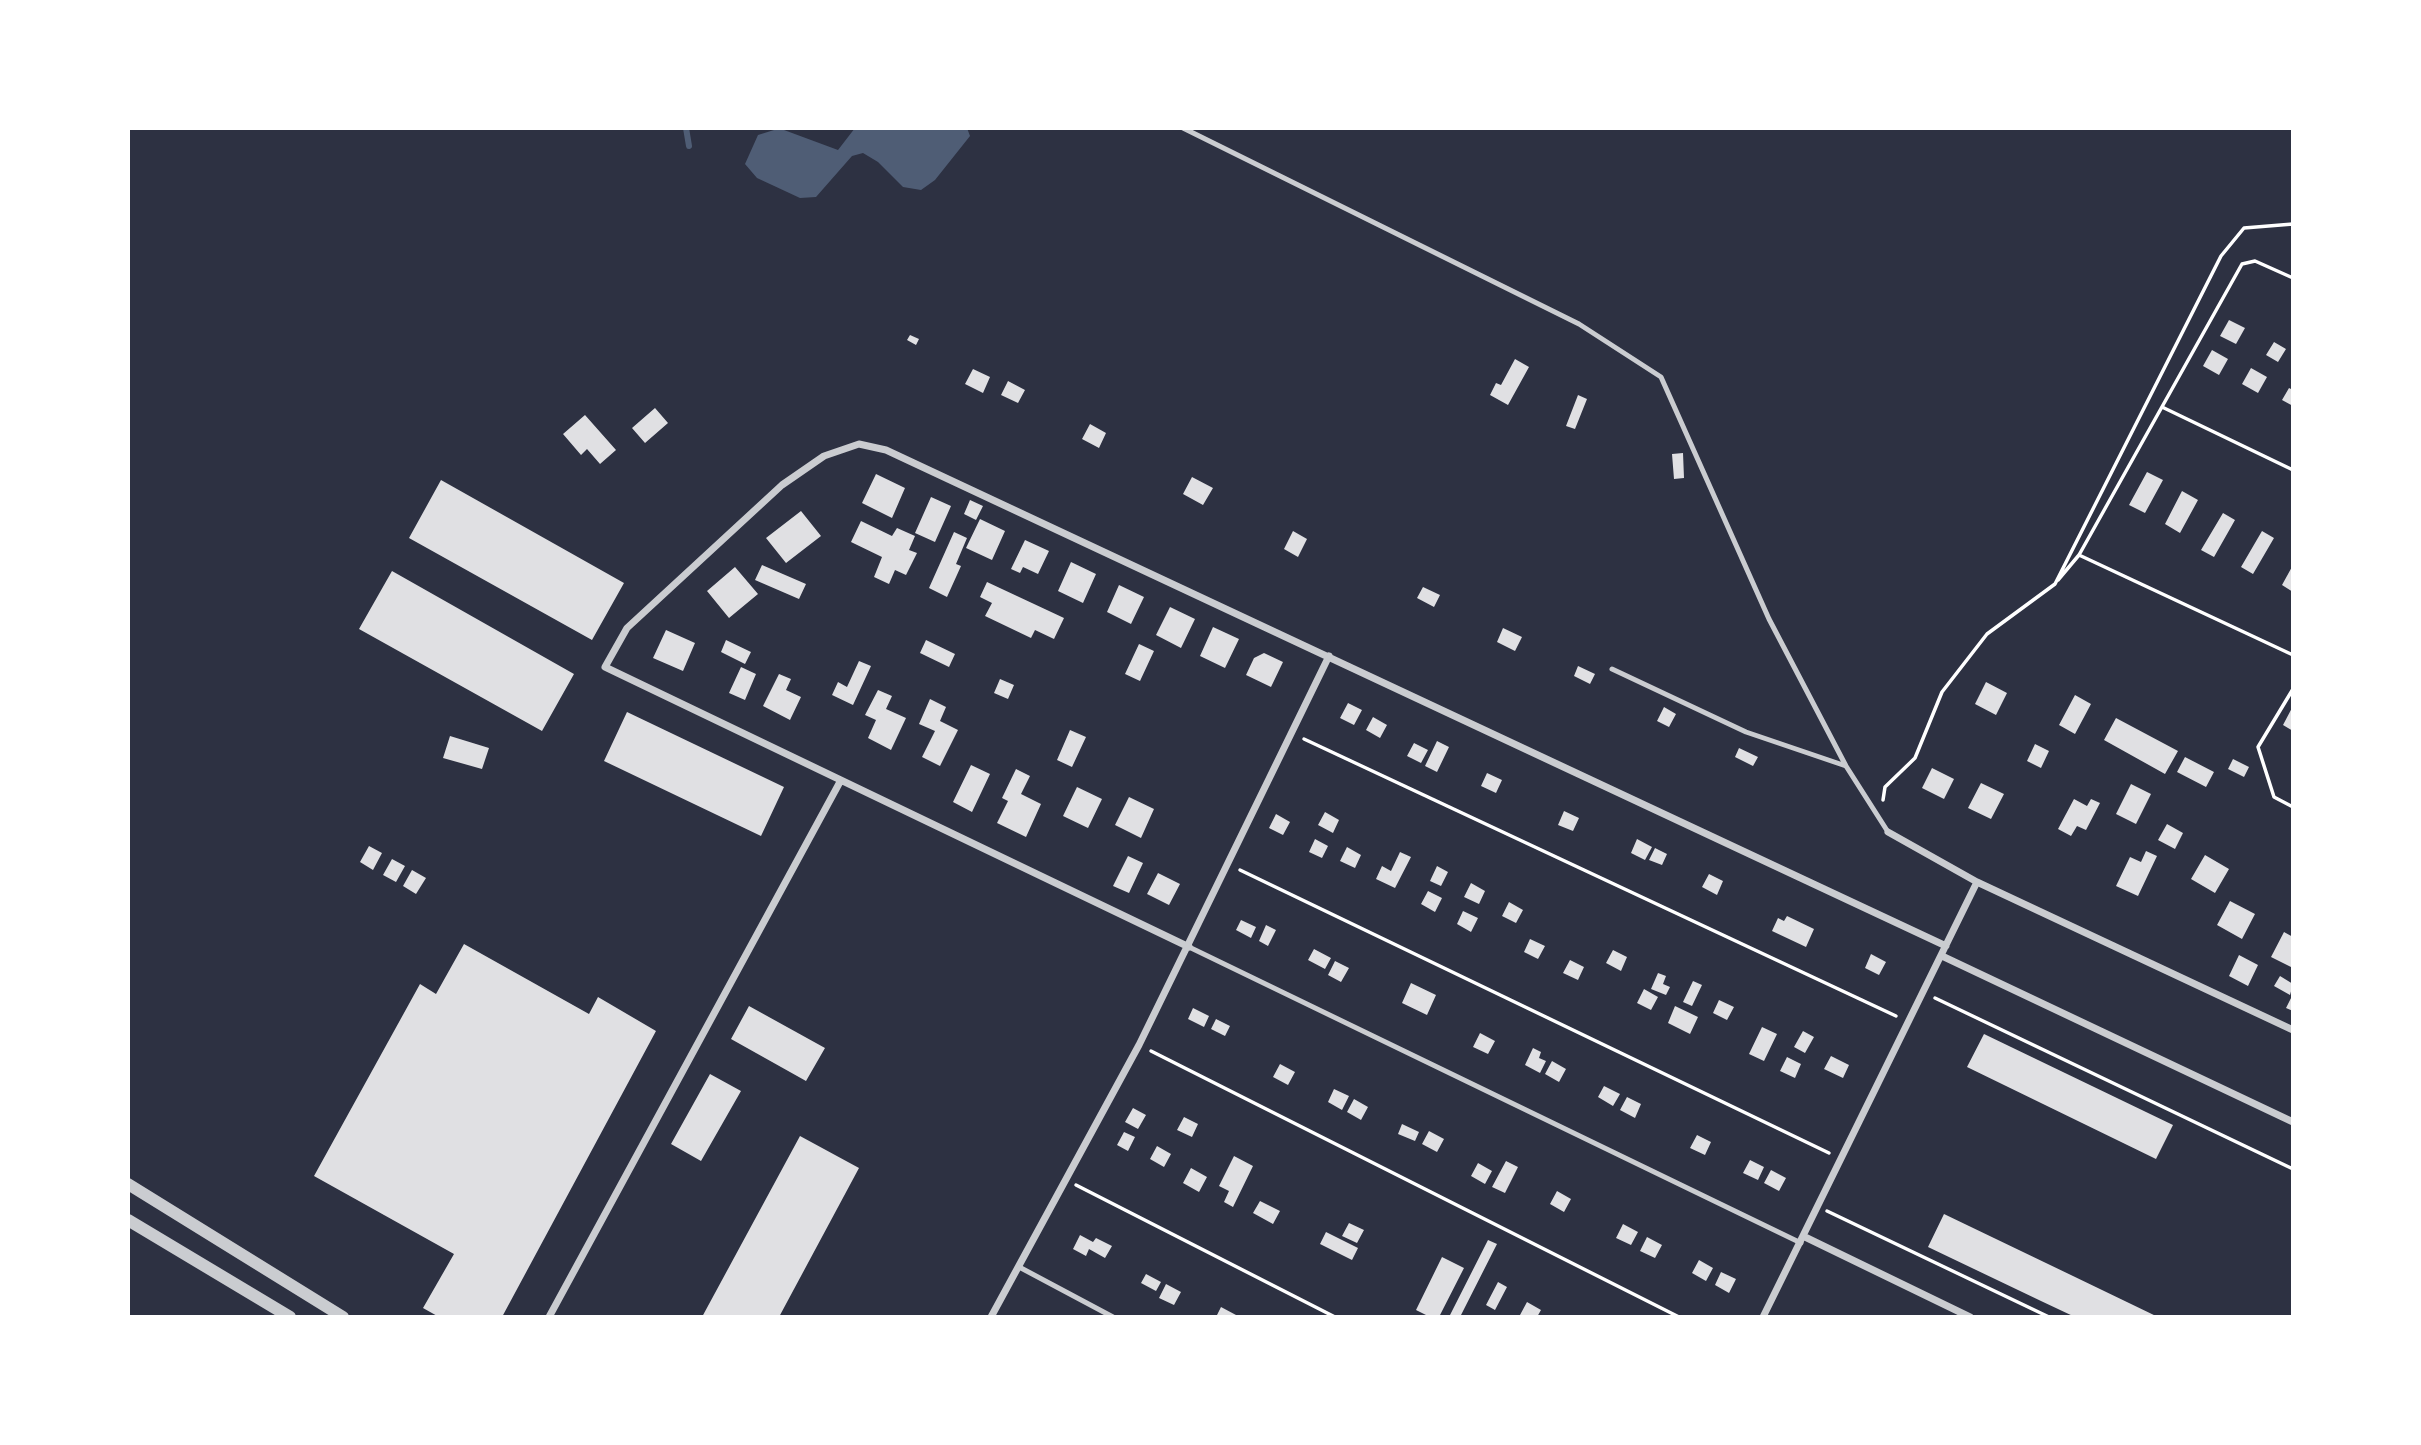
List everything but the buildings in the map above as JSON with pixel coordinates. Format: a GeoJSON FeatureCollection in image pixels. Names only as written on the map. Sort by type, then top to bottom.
{"type":"FeatureCollection","features":[{"type":"Feature","properties":{"kind":"street"},"geometry":{"type":"LineString","coordinates":[[1189,947],[604,667],[627,628],[782,485],[824,456],[859,444],[887,450],[1946,946]]}},
{"type":"Feature","properties":{"kind":"street"},"geometry":{"type":"LineString","coordinates":[[991,1317],[1021,1268],[1139,1045],[1329,656]]}},
{"type":"Feature","properties":{"kind":"street"},"geometry":{"type":"LineString","coordinates":[[549,1317],[841,780]]}},
{"type":"Feature","properties":{"kind":"street"},"geometry":{"type":"LineString","coordinates":[[1888,832],[1977,881],[2293,1030]]}},
{"type":"Feature","properties":{"kind":"street"},"geometry":{"type":"LineString","coordinates":[[1763,1317],[1843,1159],[1977,881]]}},
{"type":"Feature","properties":{"kind":"street"},"geometry":{"type":"LineString","coordinates":[[1942,956],[2293,1122]]}},
{"type":"Feature","properties":{"kind":"street"},"geometry":{"type":"LineString","coordinates":[[128,1184],[343,1317]]}},
{"type":"Feature","properties":{"kind":"street"},"geometry":{"type":"LineString","coordinates":[[128,1220],[290,1317]]}},
{"type":"Feature","properties":{"kind":"street"},"geometry":{"type":"LineString","coordinates":[[1803,1240],[1970,1317]]}},
{"type":"Feature","properties":{"kind":"lane"},"geometry":{"type":"LineString","coordinates":[[1183,128],[1579,324],[1661,377],[1769,619],[1846,766],[1888,832]]}},
{"type":"Feature","properties":{"kind":"lane"},"geometry":{"type":"LineString","coordinates":[[1612,669],[1746,732],[1846,766]]}},
{"type":"Feature","properties":{"kind":"lane"},"geometry":{"type":"LineString","coordinates":[[1189,947],[1803,1240]]}},
{"type":"Feature","properties":{"kind":"lane"},"geometry":{"type":"LineString","coordinates":[[1021,1268],[1113,1317]]}},
{"type":"Feature","properties":{"kind":"path"},"geometry":{"type":"LineString","coordinates":[[2055,584],[2221,256],[2245,228],[2293,224]]}},
{"type":"Feature","properties":{"kind":"path"},"geometry":{"type":"LineString","coordinates":[[1879,816],[1885,787],[1915,758],[1942,692],[1987,634],[2055,584],[2079,555],[2242,264],[2255,261],[2293,278]]}},
{"type":"Feature","properties":{"kind":"path"},"geometry":{"type":"LineString","coordinates":[[2162,407],[2293,470]]}},
{"type":"Feature","properties":{"kind":"path"},"geometry":{"type":"LineString","coordinates":[[2079,555],[2293,655]]}},
{"type":"Feature","properties":{"kind":"path"},"geometry":{"type":"LineString","coordinates":[[2293,689],[2258,747],[2274,797],[2293,807]]}},
{"type":"Feature","properties":{"kind":"path"},"geometry":{"type":"LineString","coordinates":[[1292,733],[1909,1022]]}},
{"type":"Feature","properties":{"kind":"path"},"geometry":{"type":"LineString","coordinates":[[1228,864],[1843,1159]]}},
{"type":"Feature","properties":{"kind":"path"},"geometry":{"type":"LineString","coordinates":[[1923,992],[2293,1169]]}},
{"type":"Feature","properties":{"kind":"path"},"geometry":{"type":"LineString","coordinates":[[1139,1045],[1679,1317]]}},
{"type":"Feature","properties":{"kind":"path"},"geometry":{"type":"LineString","coordinates":[[1068,1181],[1335,1317]]}},
{"type":"Feature","properties":{"kind":"path"},"geometry":{"type":"LineString","coordinates":[[1819,1207],[2049,1317]]}},
{"type":"Feature","properties":{"kind":"water"},"geometry":{"type":"Polygon","coordinates":[[[855,128],[967,128],[970,136],[935,180],[921,190],[903,187],[878,162],[863,153],[852,156],[816,197],[800,198],[757,178],[745,164],[758,135],[784,130],[838,150],[855,128]]]}},
{"type":"Feature","properties":{"kind":"waterway"},"geometry":{"type":"LineString","coordinates":[[686,128],[689,146]]}}]}
